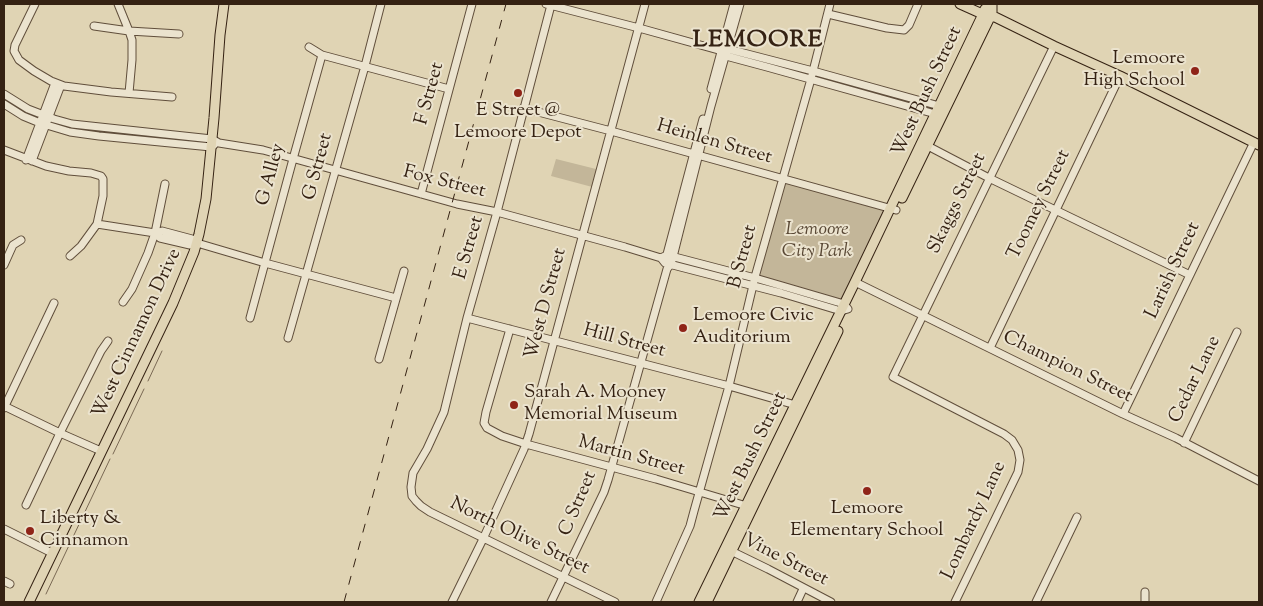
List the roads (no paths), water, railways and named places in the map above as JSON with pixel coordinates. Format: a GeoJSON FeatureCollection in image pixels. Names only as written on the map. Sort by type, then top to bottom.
{"type":"FeatureCollection","features":[{"type":"Feature","properties":{"kind":"main road","name":"West Cinnamon Drive"},"geometry":{"type":"LineString","coordinates":[[29,602],[173,303],[197,243],[214,143],[220,35],[224,4]]}},
{"type":"Feature","properties":{"kind":"main road"},"geometry":{"type":"LineString","coordinates":[[960,4],[990,11]]}},
{"type":"Feature","properties":{"kind":"main road"},"geometry":{"type":"LineString","coordinates":[[973,4],[990,11],[1054,46],[1257,143]]}},
{"type":"Feature","properties":{"kind":"main road","name":"West Bush Street"},"geometry":{"type":"LineString","coordinates":[[699,602],[750,507],[844,308],[990,11]]}},
{"type":"Feature","properties":{"kind":"main road","name":"West Bush Street"},"geometry":{"type":"LineString","coordinates":[[707,602],[728,550]]}},
{"type":"Feature","properties":{"kind":"street"},"geometry":{"type":"LineString","coordinates":[[35,4],[15,44],[14,51],[24,64],[58,84],[79,88],[172,97]]}},
{"type":"Feature","properties":{"kind":"street"},"geometry":{"type":"LineString","coordinates":[[118,4],[132,40],[129,93]]}},
{"type":"Feature","properties":{"kind":"street","name":"G Street"},"geometry":{"type":"LineString","coordinates":[[288,338],[381,4]]}},
{"type":"Feature","properties":{"kind":"street","name":"F Street"},"geometry":{"type":"LineString","coordinates":[[421,194],[472,4]]}},
{"type":"Feature","properties":{"kind":"street"},"geometry":{"type":"LineString","coordinates":[[548,4],[725,52],[811,79],[941,111]]}},
{"type":"Feature","properties":{"kind":"street","name":"E Street"},"geometry":{"type":"LineString","coordinates":[[412,496],[410,487],[413,473],[427,449],[444,412],[548,4]]}},
{"type":"Feature","properties":{"kind":"street","name":"West D Street"},"geometry":{"type":"LineString","coordinates":[[452,602],[484,539],[526,444],[645,4]]}},
{"type":"Feature","properties":{"kind":"street","name":"C Street"},"geometry":{"type":"LineString","coordinates":[[551,602],[604,492],[696,155],[712,106],[734,4]]}},
{"type":"Feature","properties":{"kind":"street","name":"C Street"},"geometry":{"type":"LineString","coordinates":[[725,52],[740,4]]}},
{"type":"Feature","properties":{"kind":"street","name":"B Street"},"geometry":{"type":"LineString","coordinates":[[656,602],[690,526],[830,4]]}},
{"type":"Feature","properties":{"kind":"street"},"geometry":{"type":"LineString","coordinates":[[828,14],[887,28],[904,30],[909,25],[918,4]]}},
{"type":"Feature","properties":{"kind":"street"},"geometry":{"type":"LineString","coordinates":[[94,26],[129,31],[179,34]]}},
{"type":"Feature","properties":{"kind":"street","name":"Skaggs Street"},"geometry":{"type":"LineString","coordinates":[[893,377],[1054,46]]}},
{"type":"Feature","properties":{"kind":"street"},"geometry":{"type":"LineString","coordinates":[[309,47],[322,55],[448,89]]}},
{"type":"Feature","properties":{"kind":"street"},"geometry":{"type":"LineString","coordinates":[[725,52],[813,71],[941,111]]}},
{"type":"Feature","properties":{"kind":"street","name":"G Alley"},"geometry":{"type":"LineString","coordinates":[[250,318],[322,55]]}},
{"type":"Feature","properties":{"kind":"street","name":"Toomey Street"},"geometry":{"type":"LineString","coordinates":[[990,348],[1120,76]]}},
{"type":"Feature","properties":{"kind":"street"},"geometry":{"type":"LineString","coordinates":[[29,160],[58,84]]}},
{"type":"Feature","properties":{"kind":"street","name":"Fox Street"},"geometry":{"type":"LineString","coordinates":[[4,94],[23,106],[45,116],[72,124],[263,150],[458,204],[582,235],[667,261],[754,282],[844,308]]}},
{"type":"Feature","properties":{"kind":"street","name":"Fox Street"},"geometry":{"type":"LineString","coordinates":[[4,104],[14,111],[42,124],[70,132],[99,136],[214,143]]}},
{"type":"Feature","properties":{"kind":"street","name":"Heinlen Street"},"geometry":{"type":"LineString","coordinates":[[523,108],[893,209]]}},
{"type":"Feature","properties":{"kind":"street","name":"Larish Street"},"geometry":{"type":"LineString","coordinates":[[1123,414],[1190,275],[1257,143]]}},
{"type":"Feature","properties":{"kind":"street"},"geometry":{"type":"LineString","coordinates":[[924,145],[1190,275]]}},
{"type":"Feature","properties":{"kind":"street"},"geometry":{"type":"LineString","coordinates":[[4,150],[57,169],[101,176],[104,182],[103,196],[97,224],[82,246],[70,256]]}},
{"type":"Feature","properties":{"kind":"street"},"geometry":{"type":"LineString","coordinates":[[123,302],[141,271],[155,233],[165,184]]}},
{"type":"Feature","properties":{"kind":"street"},"geometry":{"type":"LineString","coordinates":[[97,224],[155,233],[162,231],[265,263],[396,298]]}},
{"type":"Feature","properties":{"kind":"street"},"geometry":{"type":"LineString","coordinates":[[4,265],[13,246],[21,240]]}},
{"type":"Feature","properties":{"kind":"street"},"geometry":{"type":"LineString","coordinates":[[378,359],[404,271]]}},
{"type":"Feature","properties":{"kind":"street","name":"Champion Street"},"geometry":{"type":"LineString","coordinates":[[857,284],[1184,442],[1259,481]]}},
{"type":"Feature","properties":{"kind":"street"},"geometry":{"type":"LineString","coordinates":[[54,303],[4,407],[101,451]]}},
{"type":"Feature","properties":{"kind":"street","name":"Hill Street"},"geometry":{"type":"LineString","coordinates":[[467,318],[729,386],[798,406]]}},
{"type":"Feature","properties":{"kind":"street","name":"Martin Street"},"geometry":{"type":"LineString","coordinates":[[510,329],[484,422],[487,428],[526,444],[656,479],[750,507]]}},
{"type":"Feature","properties":{"kind":"street","name":"Cedar Lane"},"geometry":{"type":"LineString","coordinates":[[1184,442],[1237,332]]}},
{"type":"Feature","properties":{"kind":"street"},"geometry":{"type":"LineString","coordinates":[[26,505],[101,351],[108,341]]}},
{"type":"Feature","properties":{"kind":"street","name":"Lombardy Lane"},"geometry":{"type":"LineString","coordinates":[[893,377],[1004,434],[1012,440],[1020,456],[1018,472],[955,602]]}},
{"type":"Feature","properties":{"kind":"street","name":"North Olive Street"},"geometry":{"type":"LineString","coordinates":[[412,496],[430,512],[615,602]]}},
{"type":"Feature","properties":{"kind":"street"},"geometry":{"type":"LineString","coordinates":[[1036,602],[1077,517]]}},
{"type":"Feature","properties":{"kind":"street"},"geometry":{"type":"LineString","coordinates":[[4,530],[52,553]]}},
{"type":"Feature","properties":{"kind":"street","name":"Vine Street"},"geometry":{"type":"LineString","coordinates":[[728,550],[831,602]]}},
{"type":"Feature","properties":{"kind":"street"},"geometry":{"type":"LineString","coordinates":[[797,602],[803,589]]}},
{"type":"Feature","properties":{"kind":"street"},"geometry":{"type":"LineString","coordinates":[[1145,592],[1145,602]]}},
{"type":"Feature","properties":{"kind":"waterway"},"geometry":{"type":"LineString","coordinates":[[148,381],[162,351]]}},
{"type":"Feature","properties":{"kind":"waterway"},"geometry":{"type":"LineString","coordinates":[[113,454],[144,389]]}},
{"type":"Feature","properties":{"kind":"waterway"},"geometry":{"type":"LineString","coordinates":[[46,594],[110,459]]}},
{"type":"Feature","properties":{"kind":"railway"},"geometry":{"type":"LineString","coordinates":[[344,602],[506,4]]}},
{"type":"Feature","properties":{"kind":"place","name":"Lemoore High School"},"geometry":{"type":"Point","coordinates":[1195,71]}},
{"type":"Feature","properties":{"kind":"place","name":"E Street @ Lemoore Depot"},"geometry":{"type":"Point","coordinates":[518,93]}},
{"type":"Feature","properties":{"kind":"place","name":"Lemoore Civic Auditorium"},"geometry":{"type":"Point","coordinates":[683,328]}},
{"type":"Feature","properties":{"kind":"place","name":"Sarah A. Mooney Memorial Museum"},"geometry":{"type":"Point","coordinates":[514,405]}},
{"type":"Feature","properties":{"kind":"place","name":"Lemoore Elementary School"},"geometry":{"type":"Point","coordinates":[867,491]}},
{"type":"Feature","properties":{"kind":"place","name":"Liberty & Cinnamon"},"geometry":{"type":"Point","coordinates":[30,531]}},
{"type":"Feature","properties":{"kind":"district","name":"LEMOORE"},"geometry":{"type":"Point","coordinates":[758,42]}},
{"type":"Feature","properties":{"kind":"park label","name":"Lemoore City Park"},"geometry":{"type":"Point","coordinates":[817,242]}}]}
